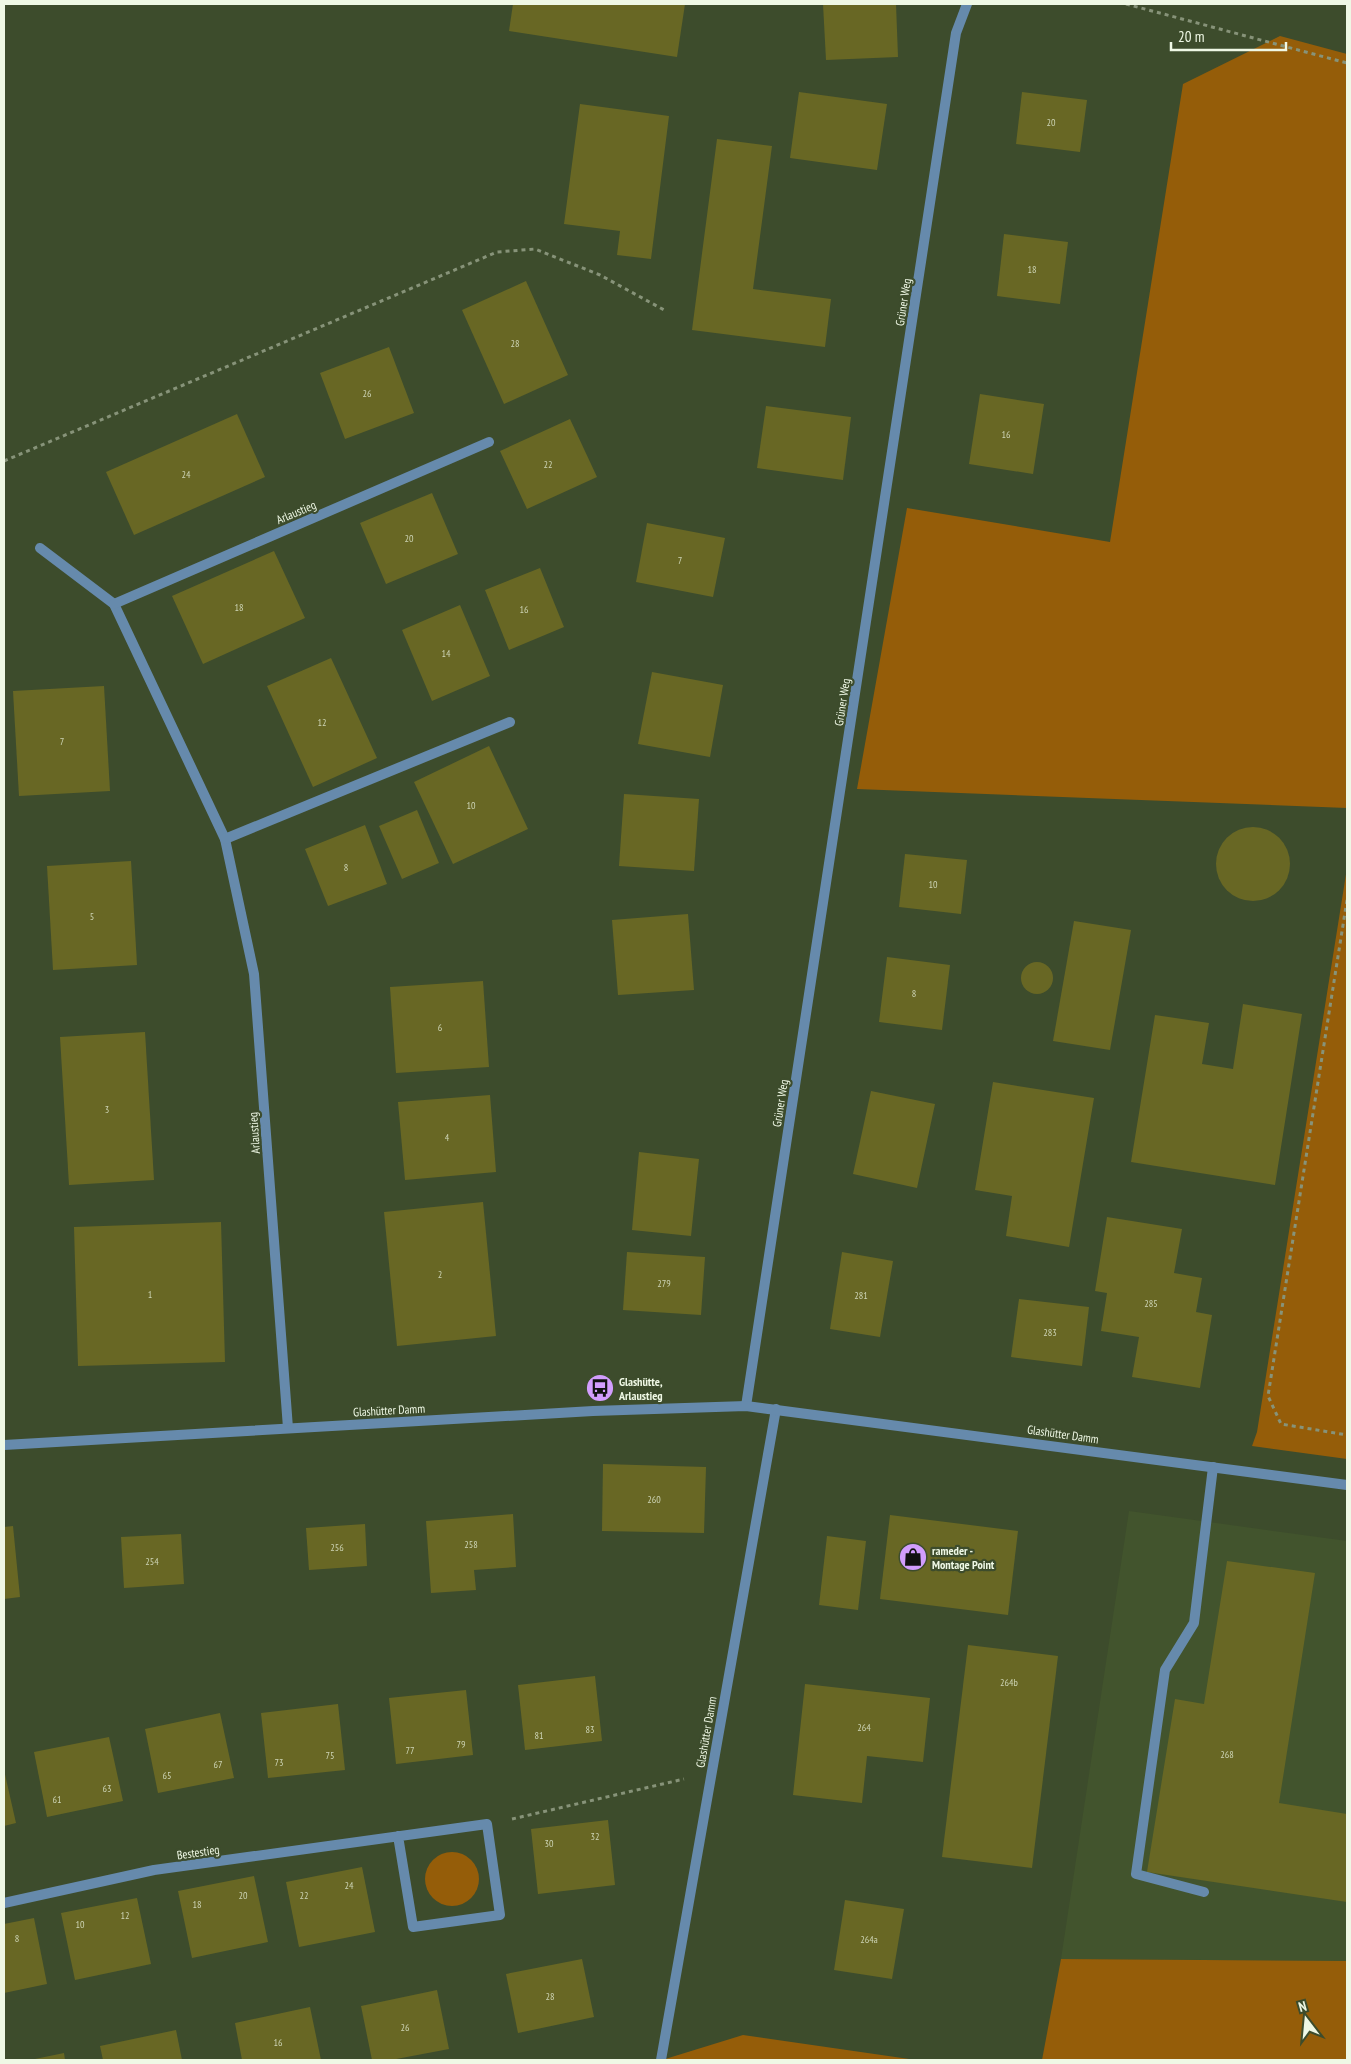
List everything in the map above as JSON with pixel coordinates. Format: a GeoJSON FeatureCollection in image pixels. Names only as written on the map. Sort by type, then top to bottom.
{"type":"FeatureCollection","features":[{"type":"Feature","properties":{"kind":"street","name":"Grüner Weg"},"geometry":{"type":"LineString","coordinates":[[746,1406],[956,33],[967,4]]}},
{"type":"Feature","properties":{"kind":"street","name":"Arlaustieg"},"geometry":{"type":"LineString","coordinates":[[114,604],[489,442]]}},
{"type":"Feature","properties":{"kind":"street","name":"Arlaustieg"},"geometry":{"type":"LineString","coordinates":[[40,548],[114,604],[225,839],[254,974],[288,1428]]}},
{"type":"Feature","properties":{"kind":"street"},"geometry":{"type":"LineString","coordinates":[[225,839],[510,722]]}},
{"type":"Feature","properties":{"kind":"street","name":"Glashütter Damm"},"geometry":{"type":"LineString","coordinates":[[4,1445],[594,1411],[746,1406],[1347,1484]]}},
{"type":"Feature","properties":{"kind":"street","name":"Glashütter Damm"},"geometry":{"type":"LineString","coordinates":[[661,2060],[776,1409]]}},
{"type":"Feature","properties":{"kind":"street"},"geometry":{"type":"LineString","coordinates":[[1204,1892],[1136,1874],[1165,1670],[1194,1623],[1213,1467]]}},
{"type":"Feature","properties":{"kind":"street"},"geometry":{"type":"LineString","coordinates":[[398,1836],[413,1927],[500,1915],[487,1824]]}},
{"type":"Feature","properties":{"kind":"street","name":"Bestestieg"},"geometry":{"type":"LineString","coordinates":[[4,1903],[154,1870],[487,1824]]}},
{"type":"Feature","properties":{"kind":"path"},"geometry":{"type":"LineString","coordinates":[[1126,4],[1347,63]]}},
{"type":"Feature","properties":{"kind":"path"},"geometry":{"type":"LineString","coordinates":[[4,461],[497,252],[535,250],[600,275],[666,311]]}},
{"type":"Feature","properties":{"kind":"path"},"geometry":{"type":"LineString","coordinates":[[1347,900],[1268,1396],[1281,1424],[1347,1435]]}},
{"type":"Feature","properties":{"kind":"path"},"geometry":{"type":"LineString","coordinates":[[487,1824],[711,1773]]}},
{"type":"Feature","properties":{"kind":"shaded area"},"geometry":{"type":"Polygon","coordinates":[[[1280,36],[1347,54],[1347,808],[857,789],[907,508],[1110,542],[1183,84],[1280,36]]]}},
{"type":"Feature","properties":{"kind":"shaded area"},"geometry":{"type":"Polygon","coordinates":[[[1347,868],[1347,1459],[1252,1446],[1257,1432],[1347,868]]]}},
{"type":"Feature","properties":{"kind":"shaded area"},"geometry":{"type":"Polygon","coordinates":[[[1129,1511],[1347,1541],[1347,1961],[1061,1959],[1129,1511]]]}},
{"type":"Feature","properties":{"kind":"shaded area"},"geometry":{"type":"Polygon","coordinates":[[[452,1852],[462,1854],[471,1860],[477,1869],[479,1879],[477,1889],[471,1898],[462,1904],[452,1906],[442,1904],[433,1898],[427,1889],[425,1879],[427,1869],[433,1860],[442,1854],[452,1852]]]}},
{"type":"Feature","properties":{"kind":"shaded area"},"geometry":{"type":"Polygon","coordinates":[[[1061,1959],[1347,1961],[1347,2060],[1042,2060],[1061,1959]]]}},
{"type":"Feature","properties":{"kind":"shaded area"},"geometry":{"type":"Polygon","coordinates":[[[743,2035],[916,2060],[662,2060],[743,2035]]]}},
{"type":"Feature","properties":{"kind":"building"},"geometry":{"type":"Polygon","coordinates":[[[513,4],[685,4],[677,57],[509,31],[513,4]]]}},
{"type":"Feature","properties":{"kind":"building"},"geometry":{"type":"Polygon","coordinates":[[[823,4],[896,4],[898,57],[826,60],[823,4]]]}},
{"type":"Feature","properties":{"kind":"building"},"geometry":{"type":"Polygon","coordinates":[[[799,92],[887,104],[877,170],[790,158],[799,92]]]}},
{"type":"Feature","properties":{"kind":"building"},"geometry":{"type":"Polygon","coordinates":[[[1022,92],[1087,100],[1080,152],[1016,144],[1022,92]]]}},
{"type":"Feature","properties":{"kind":"building"},"geometry":{"type":"Polygon","coordinates":[[[580,104],[669,116],[651,259],[617,255],[620,231],[564,224],[580,104]]]}},
{"type":"Feature","properties":{"kind":"building"},"geometry":{"type":"Polygon","coordinates":[[[717,139],[772,146],[753,289],[831,299],[825,347],[692,330],[717,139]]]}},
{"type":"Feature","properties":{"kind":"building"},"geometry":{"type":"Polygon","coordinates":[[[1004,234],[1068,242],[1060,304],[997,296],[1004,234]]]}},
{"type":"Feature","properties":{"kind":"building"},"geometry":{"type":"Polygon","coordinates":[[[526,281],[568,375],[504,404],[462,310],[526,281]]]}},
{"type":"Feature","properties":{"kind":"building"},"geometry":{"type":"Polygon","coordinates":[[[389,347],[414,413],[345,439],[320,373],[389,347]]]}},
{"type":"Feature","properties":{"kind":"building"},"geometry":{"type":"Polygon","coordinates":[[[980,394],[1044,404],[1033,474],[969,464],[980,394]]]}},
{"type":"Feature","properties":{"kind":"building"},"geometry":{"type":"Polygon","coordinates":[[[766,406],[851,417],[843,480],[757,468],[766,406]]]}},
{"type":"Feature","properties":{"kind":"building"},"geometry":{"type":"Polygon","coordinates":[[[237,414],[265,477],[134,535],[106,472],[237,414]]]}},
{"type":"Feature","properties":{"kind":"building"},"geometry":{"type":"Polygon","coordinates":[[[570,419],[597,477],[527,509],[500,451],[570,419]]]}},
{"type":"Feature","properties":{"kind":"building"},"geometry":{"type":"Polygon","coordinates":[[[432,493],[458,554],[386,584],[360,523],[432,493]]]}},
{"type":"Feature","properties":{"kind":"building"},"geometry":{"type":"Polygon","coordinates":[[[647,523],[725,538],[713,597],[636,582],[647,523]]]}},
{"type":"Feature","properties":{"kind":"building"},"geometry":{"type":"Polygon","coordinates":[[[274,551],[305,618],[203,664],[172,596],[274,551]]]}},
{"type":"Feature","properties":{"kind":"building"},"geometry":{"type":"Polygon","coordinates":[[[540,568],[564,627],[509,650],[485,590],[540,568]]]}},
{"type":"Feature","properties":{"kind":"building"},"geometry":{"type":"Polygon","coordinates":[[[460,605],[490,676],[432,701],[402,630],[460,605]]]}},
{"type":"Feature","properties":{"kind":"building"},"geometry":{"type":"Polygon","coordinates":[[[331,658],[377,758],[313,787],[267,686],[331,658]]]}},
{"type":"Feature","properties":{"kind":"building"},"geometry":{"type":"Polygon","coordinates":[[[652,672],[723,685],[710,757],[638,744],[652,672]]]}},
{"type":"Feature","properties":{"kind":"building"},"geometry":{"type":"Polygon","coordinates":[[[104,686],[110,791],[19,796],[13,691],[104,686]]]}},
{"type":"Feature","properties":{"kind":"building"},"geometry":{"type":"Polygon","coordinates":[[[489,746],[528,829],[453,864],[414,782],[489,746]]]}},
{"type":"Feature","properties":{"kind":"building"},"geometry":{"type":"Polygon","coordinates":[[[624,794],[699,799],[694,871],[619,866],[624,794]]]}},
{"type":"Feature","properties":{"kind":"building"},"geometry":{"type":"Polygon","coordinates":[[[417,810],[439,863],[402,879],[379,826],[417,810]]]}},
{"type":"Feature","properties":{"kind":"building"},"geometry":{"type":"Polygon","coordinates":[[[365,825],[387,884],[328,906],[305,849],[365,825]]]}},
{"type":"Feature","properties":{"kind":"building"},"geometry":{"type":"Polygon","coordinates":[[[1246,827],[1260,827],[1274,833],[1284,843],[1290,857],[1290,871],[1284,885],[1274,895],[1260,901],[1246,901],[1232,895],[1222,885],[1216,871],[1216,857],[1222,843],[1232,833],[1246,827]]]}},
{"type":"Feature","properties":{"kind":"building"},"geometry":{"type":"Polygon","coordinates":[[[905,854],[967,860],[961,914],[899,907],[905,854]]]}},
{"type":"Feature","properties":{"kind":"building"},"geometry":{"type":"Polygon","coordinates":[[[131,861],[137,965],[53,970],[47,866],[131,861]]]}},
{"type":"Feature","properties":{"kind":"building"},"geometry":{"type":"Polygon","coordinates":[[[688,914],[694,990],[618,995],[612,920],[688,914]]]}},
{"type":"Feature","properties":{"kind":"building"},"geometry":{"type":"Polygon","coordinates":[[[1074,921],[1131,930],[1110,1050],[1053,1041],[1074,921]]]}},
{"type":"Feature","properties":{"kind":"building"},"geometry":{"type":"Polygon","coordinates":[[[887,957],[950,965],[942,1030],[879,1022],[887,957]]]}},
{"type":"Feature","properties":{"kind":"building"},"geometry":{"type":"Polygon","coordinates":[[[1037,962],[1049,966],[1053,978],[1049,990],[1037,994],[1025,990],[1021,978],[1025,966],[1037,962]]]}},
{"type":"Feature","properties":{"kind":"building"},"geometry":{"type":"Polygon","coordinates":[[[483,981],[489,1067],[396,1073],[390,987],[483,981]]]}},
{"type":"Feature","properties":{"kind":"building"},"geometry":{"type":"Polygon","coordinates":[[[1243,1004],[1302,1014],[1275,1185],[1131,1162],[1155,1015],[1209,1023],[1202,1064],[1233,1069],[1243,1004]]]}},
{"type":"Feature","properties":{"kind":"building"},"geometry":{"type":"Polygon","coordinates":[[[145,1032],[154,1180],[69,1185],[60,1037],[145,1032]]]}},
{"type":"Feature","properties":{"kind":"building"},"geometry":{"type":"Polygon","coordinates":[[[993,1082],[1094,1098],[1069,1247],[1006,1236],[1012,1196],[975,1190],[993,1082]]]}},
{"type":"Feature","properties":{"kind":"building"},"geometry":{"type":"Polygon","coordinates":[[[871,1091],[935,1104],[917,1188],[853,1174],[871,1091]]]}},
{"type":"Feature","properties":{"kind":"building"},"geometry":{"type":"Polygon","coordinates":[[[490,1095],[496,1172],[405,1180],[398,1102],[490,1095]]]}},
{"type":"Feature","properties":{"kind":"building"},"geometry":{"type":"Polygon","coordinates":[[[639,1152],[699,1159],[691,1236],[632,1230],[639,1152]]]}},
{"type":"Feature","properties":{"kind":"building"},"geometry":{"type":"Polygon","coordinates":[[[483,1202],[496,1336],[397,1346],[384,1212],[483,1202]]]}},
{"type":"Feature","properties":{"kind":"building"},"geometry":{"type":"Polygon","coordinates":[[[1107,1217],[1182,1229],[1174,1273],[1202,1278],[1196,1312],[1212,1315],[1200,1388],[1132,1377],[1139,1337],[1101,1331],[1107,1293],[1095,1291],[1107,1217]]]}},
{"type":"Feature","properties":{"kind":"building"},"geometry":{"type":"Polygon","coordinates":[[[221,1222],[225,1362],[78,1366],[74,1227],[221,1222]]]}},
{"type":"Feature","properties":{"kind":"building"},"geometry":{"type":"Polygon","coordinates":[[[627,1252],[705,1257],[701,1315],[623,1310],[627,1252]]]}},
{"type":"Feature","properties":{"kind":"building"},"geometry":{"type":"Polygon","coordinates":[[[842,1252],[893,1261],[880,1337],[830,1329],[842,1252]]]}},
{"type":"Feature","properties":{"kind":"building"},"geometry":{"type":"Polygon","coordinates":[[[1019,1299],[1089,1307],[1082,1366],[1011,1357],[1019,1299]]]}},
{"type":"Feature","properties":{"kind":"building"},"geometry":{"type":"Polygon","coordinates":[[[603,1464],[706,1467],[704,1533],[602,1531],[603,1464]]]}},
{"type":"Feature","properties":{"kind":"building"},"geometry":{"type":"Polygon","coordinates":[[[513,1514],[516,1567],[474,1570],[476,1590],[431,1593],[426,1521],[513,1514]]]}},
{"type":"Feature","properties":{"kind":"building"},"geometry":{"type":"Polygon","coordinates":[[[890,1515],[1018,1531],[1008,1615],[880,1599],[890,1515]]]}},
{"type":"Feature","properties":{"kind":"building"},"geometry":{"type":"Polygon","coordinates":[[[365,1524],[367,1566],[309,1570],[306,1528],[365,1524]]]}},
{"type":"Feature","properties":{"kind":"building"},"geometry":{"type":"Polygon","coordinates":[[[13,1526],[20,1597],[4,1599],[4,1527],[13,1526]]]}},
{"type":"Feature","properties":{"kind":"building"},"geometry":{"type":"Polygon","coordinates":[[[181,1534],[184,1584],[124,1588],[121,1537],[181,1534]]]}},
{"type":"Feature","properties":{"kind":"building"},"geometry":{"type":"Polygon","coordinates":[[[827,1536],[866,1541],[858,1610],[819,1605],[827,1536]]]}},
{"type":"Feature","properties":{"kind":"building"},"geometry":{"type":"Polygon","coordinates":[[[1227,1561],[1315,1573],[1279,1803],[1347,1814],[1347,1902],[1147,1872],[1175,1699],[1204,1704],[1227,1561]]]}},
{"type":"Feature","properties":{"kind":"building"},"geometry":{"type":"Polygon","coordinates":[[[968,1645],[1058,1656],[1032,1868],[942,1857],[968,1645]]]}},
{"type":"Feature","properties":{"kind":"building"},"geometry":{"type":"Polygon","coordinates":[[[595,1676],[602,1741],[525,1750],[518,1685],[595,1676]]]}},
{"type":"Feature","properties":{"kind":"building"},"geometry":{"type":"Polygon","coordinates":[[[805,1684],[930,1698],[923,1762],[867,1756],[862,1803],[793,1795],[805,1684]]]}},
{"type":"Feature","properties":{"kind":"building"},"geometry":{"type":"Polygon","coordinates":[[[466,1690],[473,1755],[396,1764],[389,1698],[466,1690]]]}},
{"type":"Feature","properties":{"kind":"building"},"geometry":{"type":"Polygon","coordinates":[[[338,1704],[345,1770],[268,1778],[261,1713],[338,1704]]]}},
{"type":"Feature","properties":{"kind":"building"},"geometry":{"type":"Polygon","coordinates":[[[220,1713],[234,1778],[158,1793],[145,1729],[220,1713]]]}},
{"type":"Feature","properties":{"kind":"building"},"geometry":{"type":"Polygon","coordinates":[[[109,1737],[123,1801],[47,1817],[34,1752],[109,1737]]]}},
{"type":"Feature","properties":{"kind":"building"},"geometry":{"type":"Polygon","coordinates":[[[4,1770],[16,1823],[4,1826],[4,1770]]]}},
{"type":"Feature","properties":{"kind":"building"},"geometry":{"type":"Polygon","coordinates":[[[608,1820],[615,1885],[538,1894],[531,1829],[608,1820]]]}},
{"type":"Feature","properties":{"kind":"building"},"geometry":{"type":"Polygon","coordinates":[[[362,1867],[375,1932],[299,1947],[286,1882],[362,1867]]]}},
{"type":"Feature","properties":{"kind":"building"},"geometry":{"type":"Polygon","coordinates":[[[254,1876],[268,1942],[192,1958],[178,1891],[254,1876]]]}},
{"type":"Feature","properties":{"kind":"building"},"geometry":{"type":"Polygon","coordinates":[[[137,1898],[151,1964],[75,1980],[61,1913],[137,1898]]]}},
{"type":"Feature","properties":{"kind":"building"},"geometry":{"type":"Polygon","coordinates":[[[845,1900],[904,1909],[892,1979],[834,1970],[845,1900]]]}},
{"type":"Feature","properties":{"kind":"building"},"geometry":{"type":"Polygon","coordinates":[[[34,1918],[47,1984],[4,1993],[4,1924],[34,1918]]]}},
{"type":"Feature","properties":{"kind":"building"},"geometry":{"type":"Polygon","coordinates":[[[582,1959],[594,2017],[518,2033],[506,1974],[582,1959]]]}},
{"type":"Feature","properties":{"kind":"building"},"geometry":{"type":"Polygon","coordinates":[[[437,1990],[449,2049],[391,2060],[372,2060],[361,2006],[437,1990]]]}},
{"type":"Feature","properties":{"kind":"building"},"geometry":{"type":"Polygon","coordinates":[[[310,2007],[321,2060],[242,2060],[235,2023],[310,2007]]]}},
{"type":"Feature","properties":{"kind":"building"},"geometry":{"type":"Polygon","coordinates":[[[176,2030],[182,2060],[103,2060],[100,2046],[176,2030]]]}},
{"type":"Feature","properties":{"kind":"building"},"geometry":{"type":"Polygon","coordinates":[[[64,2053],[65,2060],[35,2060],[35,2059],[64,2053]]]}},
{"type":"Feature","properties":{"kind":"place","name":"Glashütte, Arlaustieg"},"geometry":{"type":"Point","coordinates":[600,1388]}},
{"type":"Feature","properties":{"kind":"place","name":"rameder - Montage Point"},"geometry":{"type":"Point","coordinates":[913,1557]}}]}
